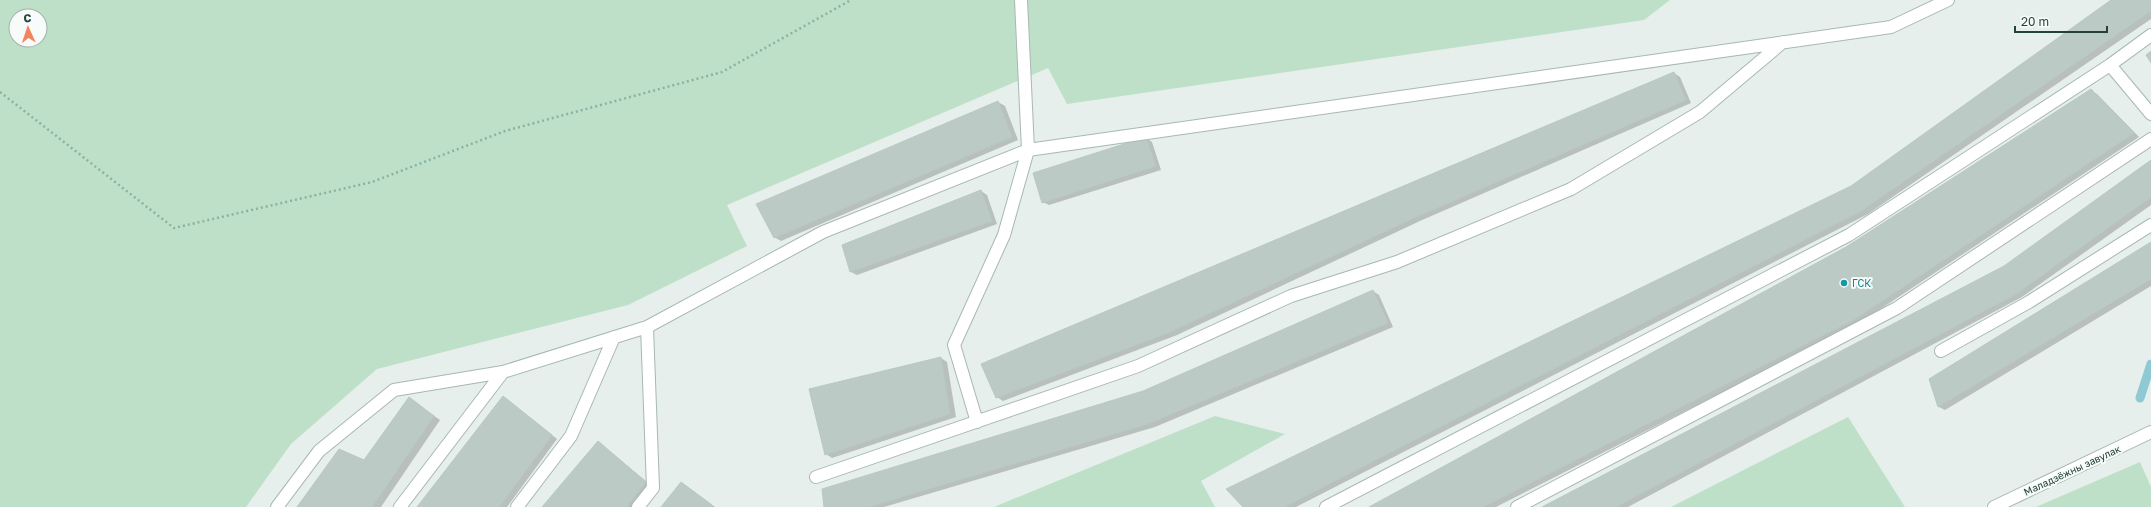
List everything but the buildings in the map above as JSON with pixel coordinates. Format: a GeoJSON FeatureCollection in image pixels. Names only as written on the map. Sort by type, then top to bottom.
{"type":"FeatureCollection","features":[{"type":"Feature","properties":{"kind":"street"},"geometry":{"type":"LineString","coordinates":[[977,422],[954,344],[1004,235],[1028,150],[1021,0]]}},
{"type":"Feature","properties":{"kind":"street"},"geometry":{"type":"LineString","coordinates":[[277,507],[319,451],[394,390],[503,372],[646,327],[823,232],[1028,150],[1891,27],[1948,0]]}},
{"type":"Feature","properties":{"kind":"street"},"geometry":{"type":"LineString","coordinates":[[1326,507],[1849,235],[2110,65],[2151,35]]}},
{"type":"Feature","properties":{"kind":"street"},"geometry":{"type":"LineString","coordinates":[[816,477],[1138,366],[1291,296],[1397,262],[1571,189],[1700,112],[1783,42]]}},
{"type":"Feature","properties":{"kind":"street"},"geometry":{"type":"LineString","coordinates":[[2110,65],[2151,114]]}},
{"type":"Feature","properties":{"kind":"street"},"geometry":{"type":"LineString","coordinates":[[1517,507],[1897,308],[2151,139]]}},
{"type":"Feature","properties":{"kind":"street"},"geometry":{"type":"LineString","coordinates":[[1941,352],[2029,302],[2151,225]]}},
{"type":"Feature","properties":{"kind":"street"},"geometry":{"type":"LineString","coordinates":[[638,507],[653,488],[646,327]]}},
{"type":"Feature","properties":{"kind":"street"},"geometry":{"type":"LineString","coordinates":[[517,507],[571,436],[614,337]]}},
{"type":"Feature","properties":{"kind":"street"},"geometry":{"type":"LineString","coordinates":[[400,507],[503,372]]}},
{"type":"Feature","properties":{"kind":"street","name":"Маладзёжны завулак"},"geometry":{"type":"LineString","coordinates":[[1994,507],[2151,432]]}},
{"type":"Feature","properties":{"kind":"path"},"geometry":{"type":"LineString","coordinates":[[0,92],[174,228],[372,182],[505,131],[722,72],[851,0]]}},
{"type":"Feature","properties":{"kind":"green space"},"geometry":{"type":"Polygon","coordinates":[[[0,0],[1670,0],[1644,20],[1067,104],[1048,68],[727,205],[747,246],[628,305],[377,369],[291,444],[246,507],[0,507],[0,0]]]}},
{"type":"Feature","properties":{"kind":"green space"},"geometry":{"type":"Polygon","coordinates":[[[1215,416],[1285,434],[1201,481],[1215,507],[994,507],[1215,416]]]}},
{"type":"Feature","properties":{"kind":"green space"},"geometry":{"type":"Polygon","coordinates":[[[1848,417],[1905,507],[1671,507],[1848,417]]]}},
{"type":"Feature","properties":{"kind":"green space"},"geometry":{"type":"Polygon","coordinates":[[[2140,462],[2151,487],[2151,507],[2036,507],[2140,462]]]}},
{"type":"Feature","properties":{"kind":"waterway"},"geometry":{"type":"LineString","coordinates":[[2140,398],[2151,364]]}},
{"type":"Feature","properties":{"kind":"place","name":"ГСК"},"geometry":{"type":"Point","coordinates":[1844,283]}}]}
